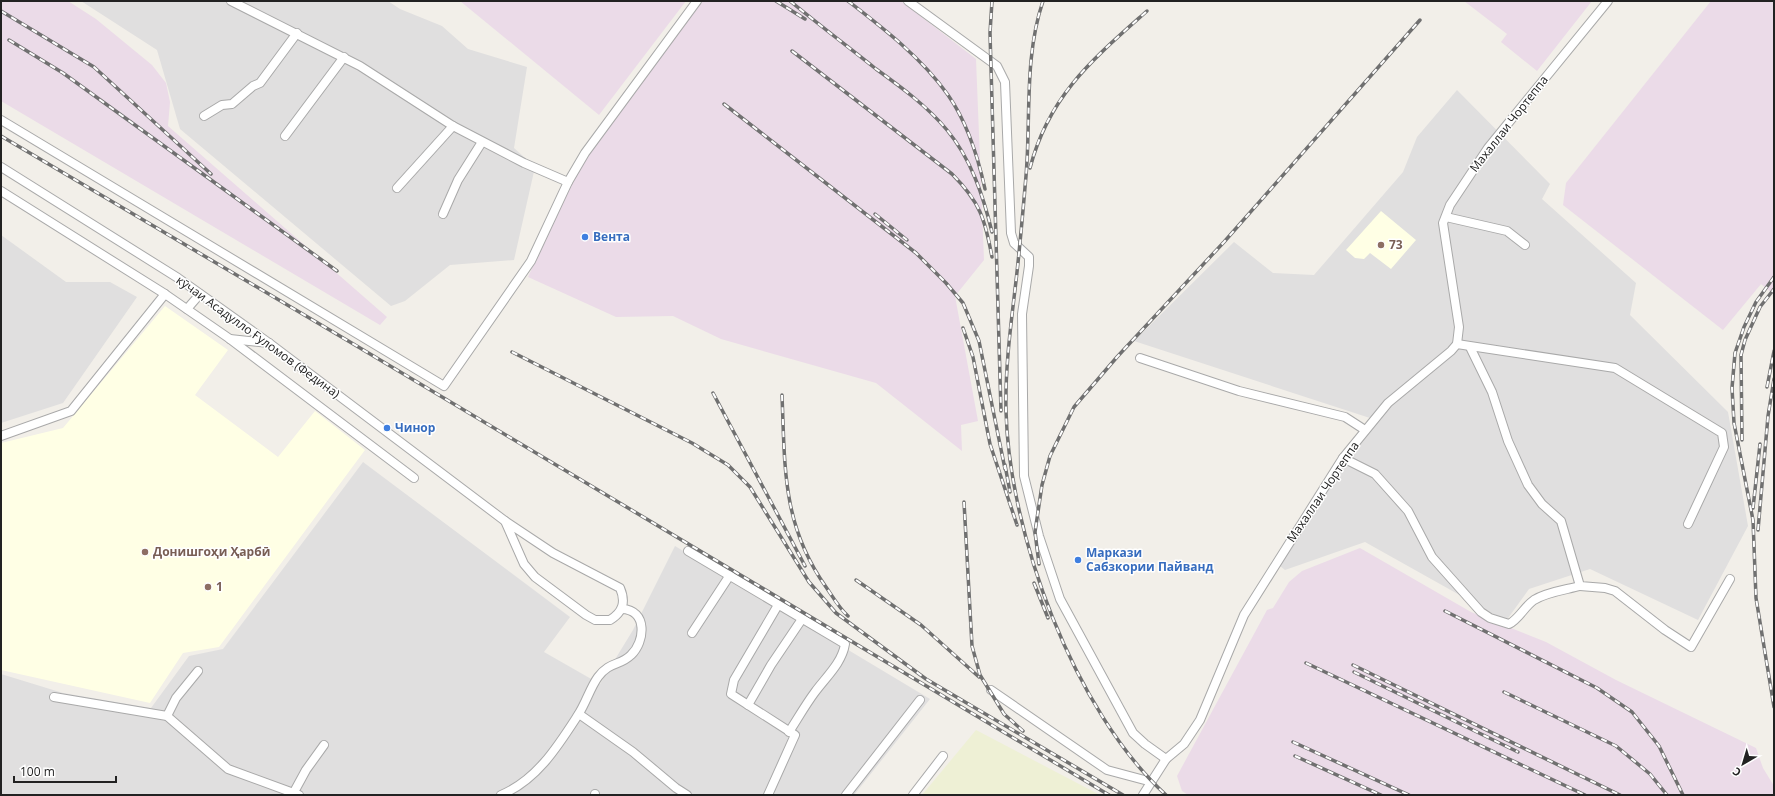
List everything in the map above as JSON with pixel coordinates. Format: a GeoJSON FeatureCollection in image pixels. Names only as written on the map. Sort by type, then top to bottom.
{"type":"FeatureCollection","features":[{"type":"Feature","properties":{"kind":"street"},"geometry":{"type":"LineString","coordinates":[[231,1],[344,57],[452,126],[524,163],[568,182]]}},
{"type":"Feature","properties":{"kind":"street"},"geometry":{"type":"LineString","coordinates":[[1,120],[444,386],[531,260],[568,182],[599,131],[697,1]]}},
{"type":"Feature","properties":{"kind":"street"},"geometry":{"type":"LineString","coordinates":[[908,1],[996,66],[1005,82],[1011,233],[1014,243],[1029,257],[1030,266],[1022,314],[1024,476],[1039,536],[1060,599],[1133,733],[1145,744],[1166,759]]}},
{"type":"Feature","properties":{"kind":"street","name":"Махаллаи Чортеппа"},"geometry":{"type":"LineString","coordinates":[[1143,795],[1166,759],[1184,744],[1200,720],[1244,615],[1343,458],[1388,403],[1439,362],[1457,344],[1459,327],[1443,223],[1460,189],[1488,148],[1608,1]]}},
{"type":"Feature","properties":{"kind":"street"},"geometry":{"type":"LineString","coordinates":[[204,116],[222,105],[232,104],[253,86],[260,84],[297,33]]}},
{"type":"Feature","properties":{"kind":"street"},"geometry":{"type":"LineString","coordinates":[[285,136],[344,57]]}},
{"type":"Feature","properties":{"kind":"street"},"geometry":{"type":"LineString","coordinates":[[397,188],[452,126]]}},
{"type":"Feature","properties":{"kind":"street"},"geometry":{"type":"LineString","coordinates":[[443,214],[458,180],[482,142]]}},
{"type":"Feature","properties":{"kind":"street","name":"кӯчаи Асадулло Ғуломов (Федина)"},"geometry":{"type":"LineString","coordinates":[[1,168],[178,278],[269,343],[505,520],[553,553],[620,588],[625,598],[622,609],[610,620],[595,620],[535,577],[524,564],[505,520]]}},
{"type":"Feature","properties":{"kind":"street"},"geometry":{"type":"LineString","coordinates":[[1,191],[165,294],[230,339],[414,478]]}},
{"type":"Feature","properties":{"kind":"street"},"geometry":{"type":"LineString","coordinates":[[1446,217],[1507,231],[1525,245]]}},
{"type":"Feature","properties":{"kind":"street","name":"кӯчаи Асадулло Ғуломов (Федина)"},"geometry":{"type":"LineString","coordinates":[[1,436],[70,411],[165,294]]}},
{"type":"Feature","properties":{"kind":"street"},"geometry":{"type":"LineString","coordinates":[[187,310],[200,294]]}},
{"type":"Feature","properties":{"kind":"street"},"geometry":{"type":"LineString","coordinates":[[230,339],[269,343]]}},
{"type":"Feature","properties":{"kind":"street"},"geometry":{"type":"LineString","coordinates":[[1457,344],[1615,368],[1722,433],[1724,447],[1688,524]]}},
{"type":"Feature","properties":{"kind":"street"},"geometry":{"type":"LineString","coordinates":[[1470,347],[1492,392],[1508,441],[1528,485],[1542,504],[1561,521],[1580,586]]}},
{"type":"Feature","properties":{"kind":"street"},"geometry":{"type":"LineString","coordinates":[[1140,358],[1239,391],[1345,417],[1365,430]]}},
{"type":"Feature","properties":{"kind":"street"},"geometry":{"type":"LineString","coordinates":[[1343,458],[1375,474],[1408,511],[1432,556],[1476,607],[1490,618],[1509,624],[1514,622],[1534,600],[1551,593],[1580,586],[1605,588],[1615,591],[1665,630],[1691,647],[1730,580]]}},
{"type":"Feature","properties":{"kind":"street"},"geometry":{"type":"LineString","coordinates":[[688,551],[845,644],[844,651],[837,664],[816,691],[789,732]]}},
{"type":"Feature","properties":{"kind":"street"},"geometry":{"type":"LineString","coordinates":[[692,633],[730,575]]}},
{"type":"Feature","properties":{"kind":"street"},"geometry":{"type":"LineString","coordinates":[[768,795],[795,735],[731,694],[734,680],[778,605]]}},
{"type":"Feature","properties":{"kind":"street"},"geometry":{"type":"LineString","coordinates":[[501,795],[511,791],[528,779],[546,762],[579,714],[598,677],[608,666],[630,656],[638,644],[642,631],[640,621],[636,613],[631,609],[622,609]]}},
{"type":"Feature","properties":{"kind":"street"},"geometry":{"type":"LineString","coordinates":[[748,705],[802,619]]}},
{"type":"Feature","properties":{"kind":"street"},"geometry":{"type":"LineString","coordinates":[[166,716],[176,698],[198,671]]}},
{"type":"Feature","properties":{"kind":"street"},"geometry":{"type":"LineString","coordinates":[[991,690],[1107,770],[1152,782]]}},
{"type":"Feature","properties":{"kind":"street"},"geometry":{"type":"LineString","coordinates":[[54,697],[166,716],[228,769],[297,793],[306,770],[324,745]]}},
{"type":"Feature","properties":{"kind":"street"},"geometry":{"type":"LineString","coordinates":[[846,795],[920,700]]}},
{"type":"Feature","properties":{"kind":"street"},"geometry":{"type":"LineString","coordinates":[[579,714],[633,752],[674,792],[687,795]]}},
{"type":"Feature","properties":{"kind":"street"},"geometry":{"type":"LineString","coordinates":[[913,795],[943,756]]}},
{"type":"Feature","properties":{"kind":"shaded area"},"geometry":{"type":"Polygon","coordinates":[[[1,1],[68,1],[96,19],[152,65],[166,83],[170,102],[168,126],[387,317],[380,325],[1,101],[1,1]]]}},
{"type":"Feature","properties":{"kind":"shaded area"},"geometry":{"type":"Polygon","coordinates":[[[81,1],[388,1],[400,9],[442,26],[468,49],[527,67],[514,148],[535,167],[514,260],[450,265],[405,301],[391,306],[180,129],[157,50],[81,1]]]}},
{"type":"Feature","properties":{"kind":"shaded area"},"geometry":{"type":"Polygon","coordinates":[[[460,1],[686,1],[599,115],[460,1]]]}},
{"type":"Feature","properties":{"kind":"shaded area"},"geometry":{"type":"Polygon","coordinates":[[[703,1],[901,1],[976,59],[984,260],[955,296],[978,421],[961,425],[962,451],[876,383],[721,339],[673,316],[616,317],[528,277],[579,166],[703,1]]]}},
{"type":"Feature","properties":{"kind":"shaded area"},"geometry":{"type":"Polygon","coordinates":[[[1464,1],[1592,1],[1537,71],[1501,42],[1507,34],[1464,1]]]}},
{"type":"Feature","properties":{"kind":"shaded area"},"geometry":{"type":"Polygon","coordinates":[[[1711,1],[1774,1],[1774,293],[1773,294],[1761,284],[1723,330],[1563,205],[1566,183],[1711,1]]]}},
{"type":"Feature","properties":{"kind":"shaded area"},"geometry":{"type":"Polygon","coordinates":[[[1457,90],[1550,184],[1542,199],[1636,283],[1630,315],[1728,412],[1748,526],[1698,620],[1590,569],[1529,589],[1506,621],[1365,542],[1285,570],[1280,566],[1373,419],[1134,341],[1234,242],[1273,273],[1314,275],[1403,172],[1417,137],[1457,90]]]}},
{"type":"Feature","properties":{"kind":"shaded area","name":"73"},"geometry":{"type":"Polygon","coordinates":[[[1381,211],[1416,240],[1391,269],[1370,253],[1364,259],[1355,258],[1346,250],[1381,211]]]}},
{"type":"Feature","properties":{"kind":"shaded area"},"geometry":{"type":"Polygon","coordinates":[[[1,235],[66,282],[110,282],[137,297],[63,403],[1,423],[1,235]]]}},
{"type":"Feature","properties":{"kind":"shaded area","name":"Донишгоҳи Ҳарбӣ"},"geometry":{"type":"Polygon","coordinates":[[[165,306],[228,350],[195,395],[278,457],[315,411],[365,450],[219,647],[183,653],[150,703],[1,670],[1,443],[63,428],[165,306]]]}},
{"type":"Feature","properties":{"kind":"shaded area"},"geometry":{"type":"Polygon","coordinates":[[[363,462],[570,617],[544,652],[600,684],[633,630],[675,546],[930,699],[854,795],[1,795],[1,674],[63,693],[151,708],[189,656],[223,649],[363,462]]]}},
{"type":"Feature","properties":{"kind":"shaded area"},"geometry":{"type":"Polygon","coordinates":[[[1360,548],[1471,612],[1546,642],[1616,680],[1756,748],[1763,768],[1774,786],[1774,795],[1188,795],[1182,791],[1177,776],[1267,610],[1273,608],[1289,582],[1302,571],[1360,548]]]}},
{"type":"Feature","properties":{"kind":"shaded area"},"geometry":{"type":"Polygon","coordinates":[[[976,730],[1100,795],[922,795],[976,730]]]}},
{"type":"Feature","properties":{"kind":"railway"},"geometry":{"type":"LineString","coordinates":[[776,1],[805,19]]}},
{"type":"Feature","properties":{"kind":"railway"},"geometry":{"type":"LineString","coordinates":[[790,1],[913,97],[947,130],[963,153],[975,178],[985,205],[992,232]]}},
{"type":"Feature","properties":{"kind":"railway"},"geometry":{"type":"LineString","coordinates":[[848,1],[901,44],[938,81],[955,105],[966,128],[979,165],[985,189]]}},
{"type":"Feature","properties":{"kind":"railway"},"geometry":{"type":"LineString","coordinates":[[992,1],[990,33],[1001,411]]}},
{"type":"Feature","properties":{"kind":"railway"},"geometry":{"type":"LineString","coordinates":[[1043,1],[1033,44],[1029,88],[1026,176],[1007,362],[1006,411],[1010,459],[1019,511],[1034,564],[1053,618],[1076,669],[1103,717],[1133,759],[1166,795]]}},
{"type":"Feature","properties":{"kind":"railway"},"geometry":{"type":"LineString","coordinates":[[1,11],[94,67],[211,174]]}},
{"type":"Feature","properties":{"kind":"railway"},"geometry":{"type":"LineString","coordinates":[[1030,168],[1038,142],[1049,119],[1075,80],[1091,63],[1147,11]]}},
{"type":"Feature","properties":{"kind":"railway"},"geometry":{"type":"LineString","coordinates":[[1039,564],[1035,532],[1042,485],[1050,456],[1074,407],[1117,357],[1224,242],[1420,20]]}},
{"type":"Feature","properties":{"kind":"railway"},"geometry":{"type":"LineString","coordinates":[[9,40],[63,73],[337,271]]}},
{"type":"Feature","properties":{"kind":"railway"},"geometry":{"type":"LineString","coordinates":[[792,51],[952,174],[969,193],[980,212],[987,232],[992,257]]}},
{"type":"Feature","properties":{"kind":"railway"},"geometry":{"type":"LineString","coordinates":[[724,104],[916,253],[946,283],[963,303],[979,341],[1005,469]]}},
{"type":"Feature","properties":{"kind":"railway"},"geometry":{"type":"LineString","coordinates":[[1,136],[350,342],[1109,795]]}},
{"type":"Feature","properties":{"kind":"railway"},"geometry":{"type":"LineString","coordinates":[[875,214],[907,240]]}},
{"type":"Feature","properties":{"kind":"railway"},"geometry":{"type":"LineString","coordinates":[[1774,277],[1756,302],[1744,327],[1735,353],[1732,388],[1734,423],[1753,520],[1756,598],[1774,707]]}},
{"type":"Feature","properties":{"kind":"railway"},"geometry":{"type":"LineString","coordinates":[[1742,440],[1741,355],[1745,340],[1760,307],[1774,289]]}},
{"type":"Feature","properties":{"kind":"railway"},"geometry":{"type":"LineString","coordinates":[[963,328],[973,357],[990,444],[1017,525]]}},
{"type":"Feature","properties":{"kind":"railway"},"geometry":{"type":"LineString","coordinates":[[1767,387],[1774,351]]}},
{"type":"Feature","properties":{"kind":"railway"},"geometry":{"type":"LineString","coordinates":[[512,352],[692,443],[728,465],[750,487],[809,582],[836,613],[926,679],[1123,795]]}},
{"type":"Feature","properties":{"kind":"railway"},"geometry":{"type":"LineString","coordinates":[[1758,530],[1768,416],[1774,379]]}},
{"type":"Feature","properties":{"kind":"railway"},"geometry":{"type":"LineString","coordinates":[[713,393],[805,566]]}},
{"type":"Feature","properties":{"kind":"railway"},"geometry":{"type":"LineString","coordinates":[[782,395],[786,471],[794,518],[801,541],[812,564],[836,602],[848,616]]}},
{"type":"Feature","properties":{"kind":"railway"},"geometry":{"type":"LineString","coordinates":[[1753,508],[1760,444]]}},
{"type":"Feature","properties":{"kind":"railway"},"geometry":{"type":"LineString","coordinates":[[1005,465],[1010,492]]}},
{"type":"Feature","properties":{"kind":"railway"},"geometry":{"type":"LineString","coordinates":[[964,502],[972,646],[980,675],[1004,714],[1023,731]]}},
{"type":"Feature","properties":{"kind":"railway"},"geometry":{"type":"LineString","coordinates":[[856,580],[921,625],[979,677]]}},
{"type":"Feature","properties":{"kind":"railway"},"geometry":{"type":"LineString","coordinates":[[1034,583],[1048,618]]}},
{"type":"Feature","properties":{"kind":"railway"},"geometry":{"type":"LineString","coordinates":[[1445,611],[1597,688],[1632,712],[1659,746],[1683,795]]}},
{"type":"Feature","properties":{"kind":"railway"},"geometry":{"type":"LineString","coordinates":[[1306,663],[1585,795]]}},
{"type":"Feature","properties":{"kind":"railway"},"geometry":{"type":"LineString","coordinates":[[1353,665],[1620,795]]}},
{"type":"Feature","properties":{"kind":"railway"},"geometry":{"type":"LineString","coordinates":[[1354,672],[1518,752]]}},
{"type":"Feature","properties":{"kind":"railway"},"geometry":{"type":"LineString","coordinates":[[1504,692],[1616,746],[1650,774],[1667,795]]}},
{"type":"Feature","properties":{"kind":"railway"},"geometry":{"type":"LineString","coordinates":[[1293,742],[1409,795]]}},
{"type":"Feature","properties":{"kind":"railway"},"geometry":{"type":"LineString","coordinates":[[1295,756],[1381,795]]}},
{"type":"Feature","properties":{"kind":"place","name":"Вента"},"geometry":{"type":"Point","coordinates":[585,237]}},
{"type":"Feature","properties":{"kind":"place","name":"73"},"geometry":{"type":"Point","coordinates":[1381,245]}},
{"type":"Feature","properties":{"kind":"place","name":"Чинор"},"geometry":{"type":"Point","coordinates":[387,428]}},
{"type":"Feature","properties":{"kind":"place","name":"Донишгоҳи Ҳарбӣ"},"geometry":{"type":"Point","coordinates":[145,552]}},
{"type":"Feature","properties":{"kind":"place","name":"Маркази Сабзкории Пайванд"},"geometry":{"type":"Point","coordinates":[1078,560]}},
{"type":"Feature","properties":{"kind":"place","name":"1"},"geometry":{"type":"Point","coordinates":[208,587]}}]}
